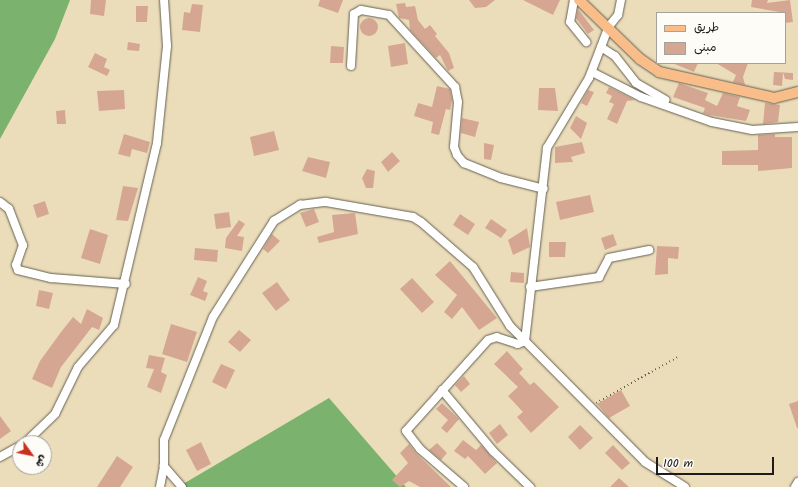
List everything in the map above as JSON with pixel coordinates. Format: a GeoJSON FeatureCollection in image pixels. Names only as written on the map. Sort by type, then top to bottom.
{"type":"FeatureCollection","features":[{"type":"Feature","properties":{"kind":"main road"},"geometry":{"type":"LineString","coordinates":[[579,0],[608,26],[640,59],[659,72],[774,98],[798,92]]}},
{"type":"Feature","properties":{"kind":"street"},"geometry":{"type":"LineString","coordinates":[[33,435],[55,414],[78,367],[114,325],[126,284],[157,143],[167,46],[164,0]]}},
{"type":"Feature","properties":{"kind":"street"},"geometry":{"type":"LineString","coordinates":[[574,0],[570,22],[586,42]]}},
{"type":"Feature","properties":{"kind":"street"},"geometry":{"type":"LineString","coordinates":[[525,341],[530,287],[544,189],[547,148],[592,72],[608,26],[615,22],[620,0]]}},
{"type":"Feature","properties":{"kind":"street"},"geometry":{"type":"LineString","coordinates":[[351,66],[354,14],[362,10],[389,14],[455,87],[458,102],[454,147],[457,155],[464,163],[501,178],[544,189]]}},
{"type":"Feature","properties":{"kind":"street"},"geometry":{"type":"LineString","coordinates":[[601,47],[615,56],[636,83],[674,108]]}},
{"type":"Feature","properties":{"kind":"street"},"geometry":{"type":"LineString","coordinates":[[592,72],[641,96],[712,122],[752,130],[798,127]]}},
{"type":"Feature","properties":{"kind":"street"},"geometry":{"type":"LineString","coordinates":[[0,202],[9,209],[23,245],[16,265],[18,270],[51,278],[126,284]]}},
{"type":"Feature","properties":{"kind":"street"},"geometry":{"type":"LineString","coordinates":[[160,487],[164,466],[164,440],[213,317],[274,221],[300,205],[346,204],[413,217],[473,267],[510,326],[645,462],[685,487]]}},
{"type":"Feature","properties":{"kind":"street"},"geometry":{"type":"LineString","coordinates":[[530,287],[599,277],[609,258],[649,250]]}},
{"type":"Feature","properties":{"kind":"street"},"geometry":{"type":"LineString","coordinates":[[464,487],[420,449],[406,431],[442,390],[493,337],[510,344],[525,341]]}},
{"type":"Feature","properties":{"kind":"street"},"geometry":{"type":"LineString","coordinates":[[442,390],[493,451],[530,487]]}},
{"type":"Feature","properties":{"kind":"street"},"geometry":{"type":"LineString","coordinates":[[0,457],[12,450]]}},
{"type":"Feature","properties":{"kind":"street"},"geometry":{"type":"LineString","coordinates":[[164,466],[182,487]]}},
{"type":"Feature","properties":{"kind":"street"},"geometry":{"type":"LineString","coordinates":[[795,487],[798,482]]}},
{"type":"Feature","properties":{"kind":"path"},"geometry":{"type":"LineString","coordinates":[[590,407],[678,357]]}},
{"type":"Feature","properties":{"kind":"green space"},"geometry":{"type":"Polygon","coordinates":[[[0,0],[70,0],[55,39],[0,139],[0,0]]]}},
{"type":"Feature","properties":{"kind":"green space"},"geometry":{"type":"Polygon","coordinates":[[[329,398],[406,487],[178,487],[329,398]]]}},
{"type":"Feature","properties":{"kind":"building"},"geometry":{"type":"Polygon","coordinates":[[[91,0],[106,0],[104,16],[90,14],[91,0]]]}},
{"type":"Feature","properties":{"kind":"building"},"geometry":{"type":"Polygon","coordinates":[[[320,0],[343,0],[338,13],[318,6],[320,0]]]}},
{"type":"Feature","properties":{"kind":"building"},"geometry":{"type":"Polygon","coordinates":[[[469,0],[495,0],[486,7],[475,8],[469,0]]]}},
{"type":"Feature","properties":{"kind":"building"},"geometry":{"type":"Polygon","coordinates":[[[523,0],[560,0],[553,15],[523,0]]]}},
{"type":"Feature","properties":{"kind":"building"},"geometry":{"type":"Polygon","coordinates":[[[752,0],[768,0],[767,3],[790,0],[793,22],[786,23],[786,12],[751,7],[752,0]]]}},
{"type":"Feature","properties":{"kind":"building"},"geometry":{"type":"Polygon","coordinates":[[[405,3],[406,7],[415,6],[418,20],[425,29],[430,25],[437,34],[435,36],[449,53],[454,68],[448,71],[440,55],[436,58],[410,30],[409,20],[399,18],[396,4],[405,3]]]}},
{"type":"Feature","properties":{"kind":"building"},"geometry":{"type":"Polygon","coordinates":[[[192,4],[203,5],[200,32],[182,30],[184,12],[190,13],[192,4]]]}},
{"type":"Feature","properties":{"kind":"building"},"geometry":{"type":"Polygon","coordinates":[[[136,6],[148,6],[147,22],[136,22],[136,6]]]}},
{"type":"Feature","properties":{"kind":"building"},"geometry":{"type":"Polygon","coordinates":[[[578,9],[594,30],[588,34],[576,18],[578,9]]]}},
{"type":"Feature","properties":{"kind":"building"},"geometry":{"type":"Polygon","coordinates":[[[369,18],[375,21],[378,27],[375,33],[369,36],[363,33],[360,27],[363,21],[369,18]]]}},
{"type":"Feature","properties":{"kind":"building"},"geometry":{"type":"Polygon","coordinates":[[[128,42],[140,44],[139,51],[127,50],[128,42]]]}},
{"type":"Feature","properties":{"kind":"building"},"geometry":{"type":"Polygon","coordinates":[[[405,43],[408,64],[391,67],[388,46],[405,43]]]}},
{"type":"Feature","properties":{"kind":"building"},"geometry":{"type":"Polygon","coordinates":[[[331,46],[344,47],[343,63],[330,63],[331,46]]]}},
{"type":"Feature","properties":{"kind":"building"},"geometry":{"type":"Polygon","coordinates":[[[95,53],[107,59],[104,67],[110,70],[107,76],[88,67],[95,53]]]}},
{"type":"Feature","properties":{"kind":"building"},"geometry":{"type":"Polygon","coordinates":[[[674,64],[698,64],[694,72],[674,64]]]}},
{"type":"Feature","properties":{"kind":"building"},"geometry":{"type":"Polygon","coordinates":[[[718,64],[748,64],[743,77],[745,85],[733,82],[736,75],[718,64]]]}},
{"type":"Feature","properties":{"kind":"building"},"geometry":{"type":"Polygon","coordinates":[[[774,72],[783,72],[782,86],[773,85],[774,72]]]}},
{"type":"Feature","properties":{"kind":"building"},"geometry":{"type":"Polygon","coordinates":[[[783,72],[793,73],[793,80],[785,79],[783,72]]]}},
{"type":"Feature","properties":{"kind":"building"},"geometry":{"type":"Polygon","coordinates":[[[679,83],[708,93],[705,100],[717,106],[723,93],[740,97],[737,106],[750,110],[746,121],[709,115],[703,113],[705,108],[673,97],[679,83]]]}},
{"type":"Feature","properties":{"kind":"building"},"geometry":{"type":"Polygon","coordinates":[[[437,86],[450,89],[452,100],[450,110],[446,109],[439,135],[431,133],[433,122],[414,116],[418,103],[432,107],[437,86]]]}},
{"type":"Feature","properties":{"kind":"building"},"geometry":{"type":"Polygon","coordinates":[[[609,87],[635,100],[627,101],[617,124],[607,119],[614,104],[609,102],[612,96],[606,93],[609,87]]]}},
{"type":"Feature","properties":{"kind":"building"},"geometry":{"type":"Polygon","coordinates":[[[539,88],[555,88],[558,111],[538,110],[539,88]]]}},
{"type":"Feature","properties":{"kind":"building"},"geometry":{"type":"Polygon","coordinates":[[[124,90],[125,109],[99,111],[97,91],[124,90]]]}},
{"type":"Feature","properties":{"kind":"building"},"geometry":{"type":"Polygon","coordinates":[[[588,90],[594,92],[587,106],[581,103],[588,90]]]}},
{"type":"Feature","properties":{"kind":"building"},"geometry":{"type":"Polygon","coordinates":[[[765,103],[780,105],[778,122],[763,124],[765,103]]]}},
{"type":"Feature","properties":{"kind":"building"},"geometry":{"type":"Polygon","coordinates":[[[65,110],[66,124],[57,124],[56,111],[65,110]]]}},
{"type":"Feature","properties":{"kind":"building"},"geometry":{"type":"Polygon","coordinates":[[[576,116],[587,123],[581,139],[570,128],[576,116]]]}},
{"type":"Feature","properties":{"kind":"building"},"geometry":{"type":"Polygon","coordinates":[[[462,118],[479,122],[475,137],[461,133],[462,118]]]}},
{"type":"Feature","properties":{"kind":"building"},"geometry":{"type":"Polygon","coordinates":[[[274,131],[279,150],[254,156],[250,137],[274,131]]]}},
{"type":"Feature","properties":{"kind":"building"},"geometry":{"type":"Polygon","coordinates":[[[124,134],[150,142],[147,153],[132,149],[130,157],[118,154],[124,134]]]}},
{"type":"Feature","properties":{"kind":"building"},"geometry":{"type":"Polygon","coordinates":[[[775,134],[775,137],[792,137],[792,168],[758,171],[758,165],[722,165],[722,151],[758,150],[758,135],[775,134]]]}},
{"type":"Feature","properties":{"kind":"building"},"geometry":{"type":"Polygon","coordinates":[[[582,142],[585,153],[571,157],[573,162],[555,163],[555,147],[582,142]]]}},
{"type":"Feature","properties":{"kind":"building"},"geometry":{"type":"Polygon","coordinates":[[[484,143],[494,145],[491,160],[484,159],[484,143]]]}},
{"type":"Feature","properties":{"kind":"building"},"geometry":{"type":"Polygon","coordinates":[[[392,152],[400,161],[388,172],[381,162],[392,152]]]}},
{"type":"Feature","properties":{"kind":"building"},"geometry":{"type":"Polygon","coordinates":[[[308,157],[330,162],[326,178],[302,171],[308,157]]]}},
{"type":"Feature","properties":{"kind":"building"},"geometry":{"type":"Polygon","coordinates":[[[367,169],[375,171],[373,188],[366,188],[362,178],[367,169]]]}},
{"type":"Feature","properties":{"kind":"building"},"geometry":{"type":"Polygon","coordinates":[[[123,186],[138,188],[128,221],[116,220],[123,186]]]}},
{"type":"Feature","properties":{"kind":"building"},"geometry":{"type":"Polygon","coordinates":[[[590,195],[594,212],[560,220],[556,202],[590,195]]]}},
{"type":"Feature","properties":{"kind":"building"},"geometry":{"type":"Polygon","coordinates":[[[45,201],[49,214],[37,218],[33,205],[45,201]]]}},
{"type":"Feature","properties":{"kind":"building"},"geometry":{"type":"Polygon","coordinates":[[[314,209],[319,222],[306,227],[300,213],[314,209]]]}},
{"type":"Feature","properties":{"kind":"building"},"geometry":{"type":"Polygon","coordinates":[[[229,212],[231,227],[216,229],[214,214],[229,212]]]}},
{"type":"Feature","properties":{"kind":"building"},"geometry":{"type":"Polygon","coordinates":[[[355,213],[358,234],[319,243],[317,237],[334,232],[332,215],[355,213]]]}},
{"type":"Feature","properties":{"kind":"building"},"geometry":{"type":"Polygon","coordinates":[[[460,214],[475,224],[468,235],[453,225],[460,214]]]}},
{"type":"Feature","properties":{"kind":"building"},"geometry":{"type":"Polygon","coordinates":[[[491,219],[507,230],[501,238],[485,228],[491,219]]]}},
{"type":"Feature","properties":{"kind":"building"},"geometry":{"type":"Polygon","coordinates":[[[239,220],[245,224],[237,236],[244,237],[242,251],[225,248],[226,238],[239,220]]]}},
{"type":"Feature","properties":{"kind":"building"},"geometry":{"type":"Polygon","coordinates":[[[527,228],[530,247],[513,255],[508,240],[527,228]]]}},
{"type":"Feature","properties":{"kind":"building"},"geometry":{"type":"Polygon","coordinates":[[[90,229],[108,235],[100,264],[81,258],[90,229]]]}},
{"type":"Feature","properties":{"kind":"building"},"geometry":{"type":"Polygon","coordinates":[[[272,234],[280,241],[268,253],[263,249],[272,234]]]}},
{"type":"Feature","properties":{"kind":"building"},"geometry":{"type":"Polygon","coordinates":[[[613,234],[617,245],[605,250],[601,238],[613,234]]]}},
{"type":"Feature","properties":{"kind":"building"},"geometry":{"type":"Polygon","coordinates":[[[549,242],[566,242],[565,257],[549,257],[549,242]]]}},
{"type":"Feature","properties":{"kind":"building"},"geometry":{"type":"Polygon","coordinates":[[[657,246],[679,247],[678,259],[668,258],[668,274],[655,275],[657,246]]]}},
{"type":"Feature","properties":{"kind":"building"},"geometry":{"type":"Polygon","coordinates":[[[195,248],[218,250],[217,262],[194,260],[195,248]]]}},
{"type":"Feature","properties":{"kind":"building"},"geometry":{"type":"Polygon","coordinates":[[[450,261],[497,318],[479,330],[462,307],[452,319],[444,312],[457,295],[435,275],[450,261]]]}},
{"type":"Feature","properties":{"kind":"building"},"geometry":{"type":"Polygon","coordinates":[[[511,272],[524,273],[524,283],[510,282],[511,272]]]}},
{"type":"Feature","properties":{"kind":"building"},"geometry":{"type":"Polygon","coordinates":[[[198,277],[207,281],[203,291],[208,293],[205,301],[190,295],[198,277]]]}},
{"type":"Feature","properties":{"kind":"building"},"geometry":{"type":"Polygon","coordinates":[[[412,278],[434,302],[422,313],[400,289],[412,278]]]}},
{"type":"Feature","properties":{"kind":"building"},"geometry":{"type":"Polygon","coordinates":[[[277,282],[290,300],[276,311],[262,293],[277,282]]]}},
{"type":"Feature","properties":{"kind":"building"},"geometry":{"type":"Polygon","coordinates":[[[39,290],[53,293],[49,309],[36,306],[39,290]]]}},
{"type":"Feature","properties":{"kind":"building"},"geometry":{"type":"Polygon","coordinates":[[[87,309],[103,318],[99,330],[92,327],[61,367],[52,388],[32,379],[40,361],[61,332],[73,317],[81,324],[87,309]]]}},
{"type":"Feature","properties":{"kind":"building"},"geometry":{"type":"Polygon","coordinates":[[[171,324],[197,332],[187,362],[162,354],[171,324]]]}},
{"type":"Feature","properties":{"kind":"building"},"geometry":{"type":"Polygon","coordinates":[[[239,330],[251,340],[240,352],[228,342],[239,330]]]}},
{"type":"Feature","properties":{"kind":"building"},"geometry":{"type":"Polygon","coordinates":[[[507,351],[523,369],[519,373],[530,385],[534,382],[559,407],[531,433],[517,417],[523,412],[508,396],[518,387],[494,364],[507,351]]]}},
{"type":"Feature","properties":{"kind":"building"},"geometry":{"type":"Polygon","coordinates":[[[149,355],[165,358],[161,372],[167,375],[161,393],[147,387],[154,369],[146,368],[149,355]]]}},
{"type":"Feature","properties":{"kind":"building"},"geometry":{"type":"Polygon","coordinates":[[[221,364],[235,370],[226,389],[212,382],[221,364]]]}},
{"type":"Feature","properties":{"kind":"building"},"geometry":{"type":"Polygon","coordinates":[[[464,376],[470,384],[461,392],[455,385],[464,376]]]}},
{"type":"Feature","properties":{"kind":"building"},"geometry":{"type":"Polygon","coordinates":[[[621,390],[630,406],[609,418],[597,404],[621,390]]]}},
{"type":"Feature","properties":{"kind":"building"},"geometry":{"type":"Polygon","coordinates":[[[798,401],[798,428],[797,428],[789,404],[798,401]]]}},
{"type":"Feature","properties":{"kind":"building"},"geometry":{"type":"Polygon","coordinates":[[[442,403],[459,419],[447,433],[441,428],[448,420],[436,409],[442,403]]]}},
{"type":"Feature","properties":{"kind":"building"},"geometry":{"type":"Polygon","coordinates":[[[0,416],[11,431],[0,439],[0,416]]]}},
{"type":"Feature","properties":{"kind":"building"},"geometry":{"type":"Polygon","coordinates":[[[500,424],[508,435],[497,444],[489,433],[500,424]]]}},
{"type":"Feature","properties":{"kind":"building"},"geometry":{"type":"Polygon","coordinates":[[[580,425],[593,438],[580,450],[568,437],[580,425]]]}},
{"type":"Feature","properties":{"kind":"building"},"geometry":{"type":"Polygon","coordinates":[[[463,440],[476,450],[481,445],[497,463],[485,474],[468,456],[465,459],[454,451],[463,440]]]}},
{"type":"Feature","properties":{"kind":"building"},"geometry":{"type":"Polygon","coordinates":[[[201,442],[211,464],[197,471],[186,450],[201,442]]]}},
{"type":"Feature","properties":{"kind":"building"},"geometry":{"type":"Polygon","coordinates":[[[437,443],[447,453],[441,460],[429,450],[437,443]]]}},
{"type":"Feature","properties":{"kind":"building"},"geometry":{"type":"Polygon","coordinates":[[[409,444],[416,453],[451,487],[420,487],[409,481],[400,487],[392,480],[408,463],[400,453],[409,444]]]}},
{"type":"Feature","properties":{"kind":"building"},"geometry":{"type":"Polygon","coordinates":[[[613,445],[630,463],[622,470],[605,453],[613,445]]]}},
{"type":"Feature","properties":{"kind":"building"},"geometry":{"type":"Polygon","coordinates":[[[117,456],[133,467],[120,487],[97,487],[117,456]]]}},
{"type":"Feature","properties":{"kind":"building"},"geometry":{"type":"Polygon","coordinates":[[[619,478],[629,487],[610,487],[619,478]]]}}]}
